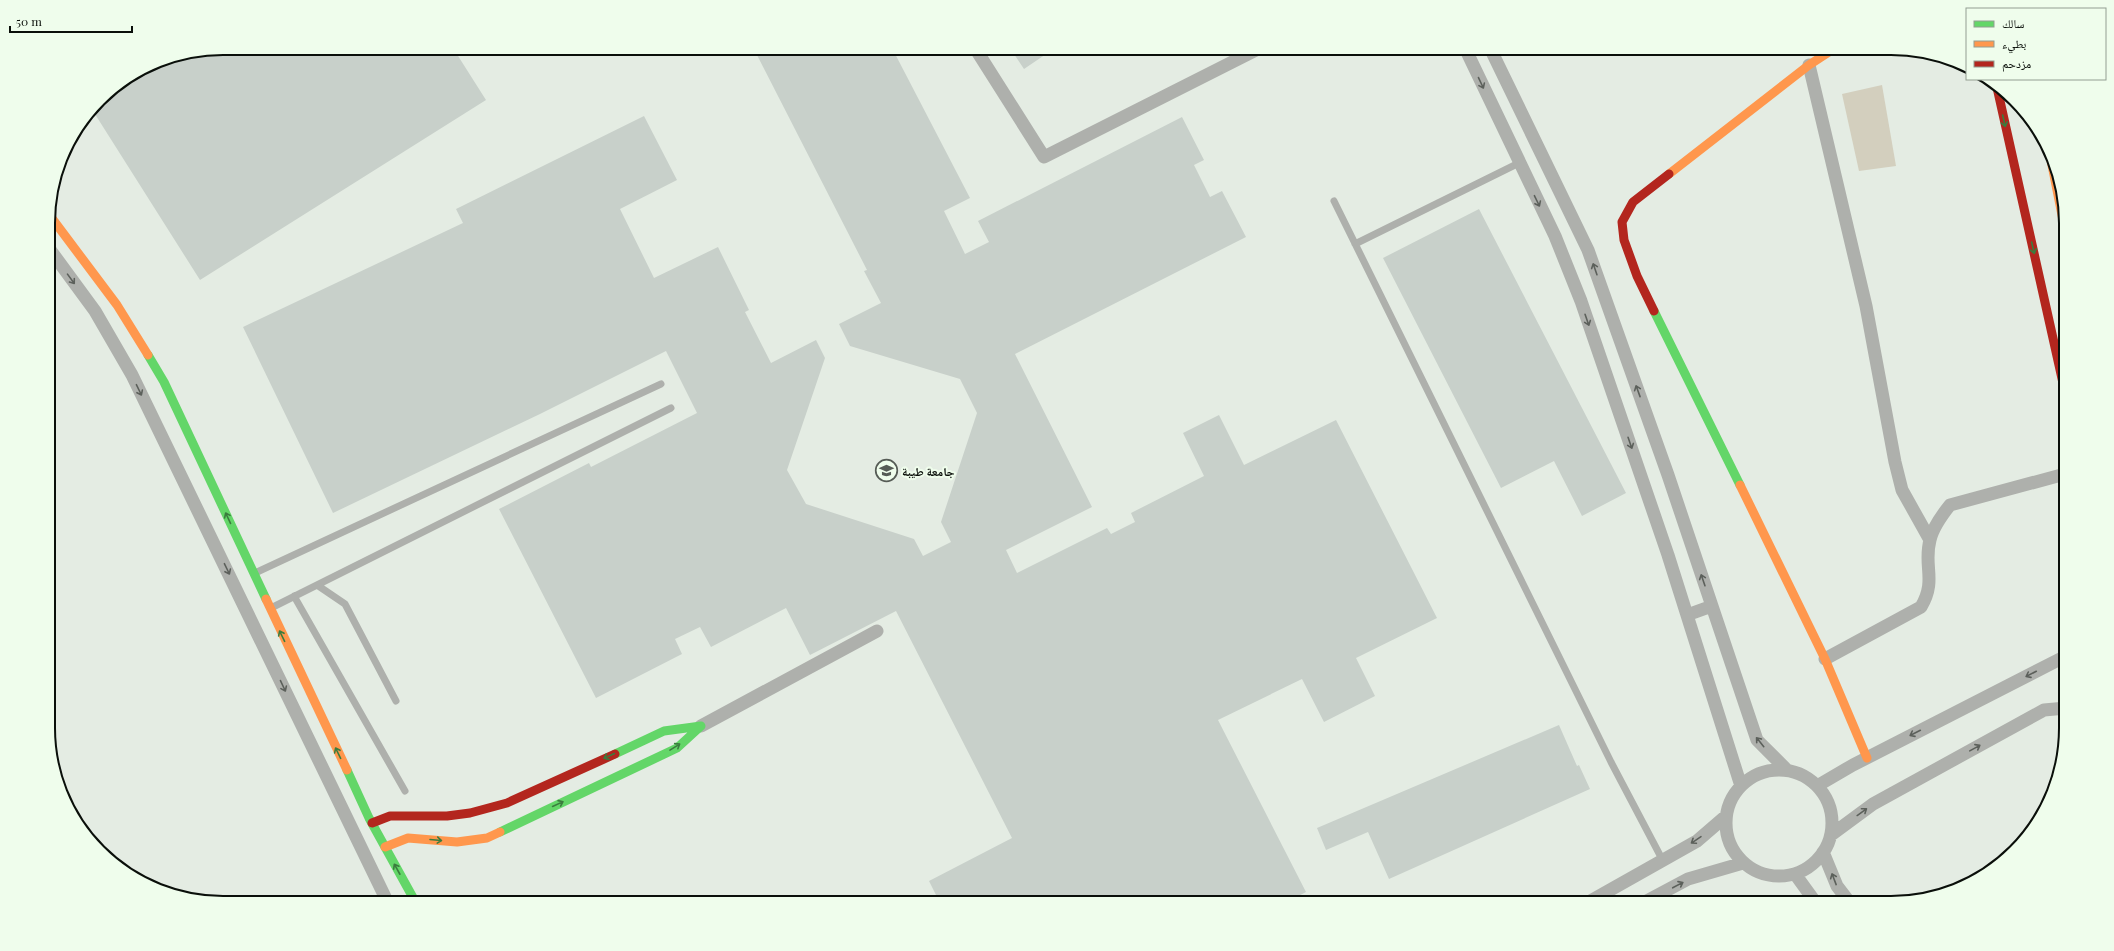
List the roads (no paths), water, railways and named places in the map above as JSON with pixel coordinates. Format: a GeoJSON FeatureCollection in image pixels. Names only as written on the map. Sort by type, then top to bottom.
{"type":"FeatureCollection","features":[{"type":"Feature","properties":{"kind":"main road"},"geometry":{"type":"LineString","coordinates":[[1824,55],[1809,65],[1633,202],[1622,222],[1624,240],[1637,276],[1825,659],[1867,758]]}},
{"type":"Feature","properties":{"kind":"main road"},"geometry":{"type":"LineString","coordinates":[[1999,94],[2059,365]]}},
{"type":"Feature","properties":{"kind":"main road"},"geometry":{"type":"LineString","coordinates":[[55,222],[117,306],[164,382],[254,573],[269,609],[372,823],[412,896]]}},
{"type":"Feature","properties":{"kind":"main road"},"geometry":{"type":"LineString","coordinates":[[372,823],[390,816],[448,816],[470,813],[507,803],[664,731],[700,726]]}},
{"type":"Feature","properties":{"kind":"main road"},"geometry":{"type":"LineString","coordinates":[[385,847],[408,838],[457,842],[487,838],[677,748],[700,726]]}},
{"type":"Feature","properties":{"kind":"street"},"geometry":{"type":"LineString","coordinates":[[979,55],[1044,158],[1246,55]]}},
{"type":"Feature","properties":{"kind":"street"},"geometry":{"type":"LineString","coordinates":[[1467,55],[1555,236],[1581,302],[1687,615],[1741,786]]}},
{"type":"Feature","properties":{"kind":"street"},"geometry":{"type":"LineString","coordinates":[[1493,55],[1588,250],[1668,475],[1757,740],[1787,770],[1803,776],[1817,786],[1826,800],[1832,817],[1831,835],[1824,852],[1811,866],[1795,874],[1777,876],[1759,872],[1743,863],[1732,848],[1726,832],[1726,816],[1731,799],[1741,786],[1754,776],[1765,772],[1787,770]]}},
{"type":"Feature","properties":{"kind":"street"},"geometry":{"type":"LineString","coordinates":[[1809,65],[1866,306],[1895,462],[1902,490],[1930,540]]}},
{"type":"Feature","properties":{"kind":"street"},"geometry":{"type":"LineString","coordinates":[[55,257],[95,312],[132,375],[385,896]]}},
{"type":"Feature","properties":{"kind":"street"},"geometry":{"type":"LineString","coordinates":[[1825,659],[1921,607],[1928,595],[1930,579],[1930,540],[1936,525],[1950,505],[2059,476]]}},
{"type":"Feature","properties":{"kind":"street"},"geometry":{"type":"LineString","coordinates":[[1687,615],[1712,606]]}},
{"type":"Feature","properties":{"kind":"street"},"geometry":{"type":"LineString","coordinates":[[700,726],[877,631]]}},
{"type":"Feature","properties":{"kind":"street"},"geometry":{"type":"LineString","coordinates":[[1817,786],[1867,758],[2059,660]]}},
{"type":"Feature","properties":{"kind":"street"},"geometry":{"type":"LineString","coordinates":[[1831,835],[1873,804],[2044,710],[2059,709]]}},
{"type":"Feature","properties":{"kind":"street"},"geometry":{"type":"LineString","coordinates":[[1599,896],[1662,859],[1697,841],[1726,816]]}},
{"type":"Feature","properties":{"kind":"street"},"geometry":{"type":"LineString","coordinates":[[1824,852],[1837,886],[1845,896]]}},
{"type":"Feature","properties":{"kind":"street"},"geometry":{"type":"LineString","coordinates":[[1657,896],[1688,880],[1743,863]]}},
{"type":"Feature","properties":{"kind":"street"},"geometry":{"type":"LineString","coordinates":[[1795,874],[1811,896]]}},
{"type":"Feature","properties":{"kind":"lane"},"geometry":{"type":"LineString","coordinates":[[1355,244],[1519,163]]}},
{"type":"Feature","properties":{"kind":"lane"},"geometry":{"type":"LineString","coordinates":[[1334,201],[1611,762],[1662,859]]}},
{"type":"Feature","properties":{"kind":"lane"},"geometry":{"type":"LineString","coordinates":[[254,573],[660,384]]}},
{"type":"Feature","properties":{"kind":"lane"},"geometry":{"type":"LineString","coordinates":[[269,609],[670,408]]}},
{"type":"Feature","properties":{"kind":"lane"},"geometry":{"type":"LineString","coordinates":[[317,585],[345,604],[396,701]]}},
{"type":"Feature","properties":{"kind":"lane"},"geometry":{"type":"LineString","coordinates":[[294,596],[405,791]]}},
{"type":"Feature","properties":{"kind":"place","name":"جامعة طيبة"},"geometry":{"type":"Point","coordinates":[886,471]}}]}
